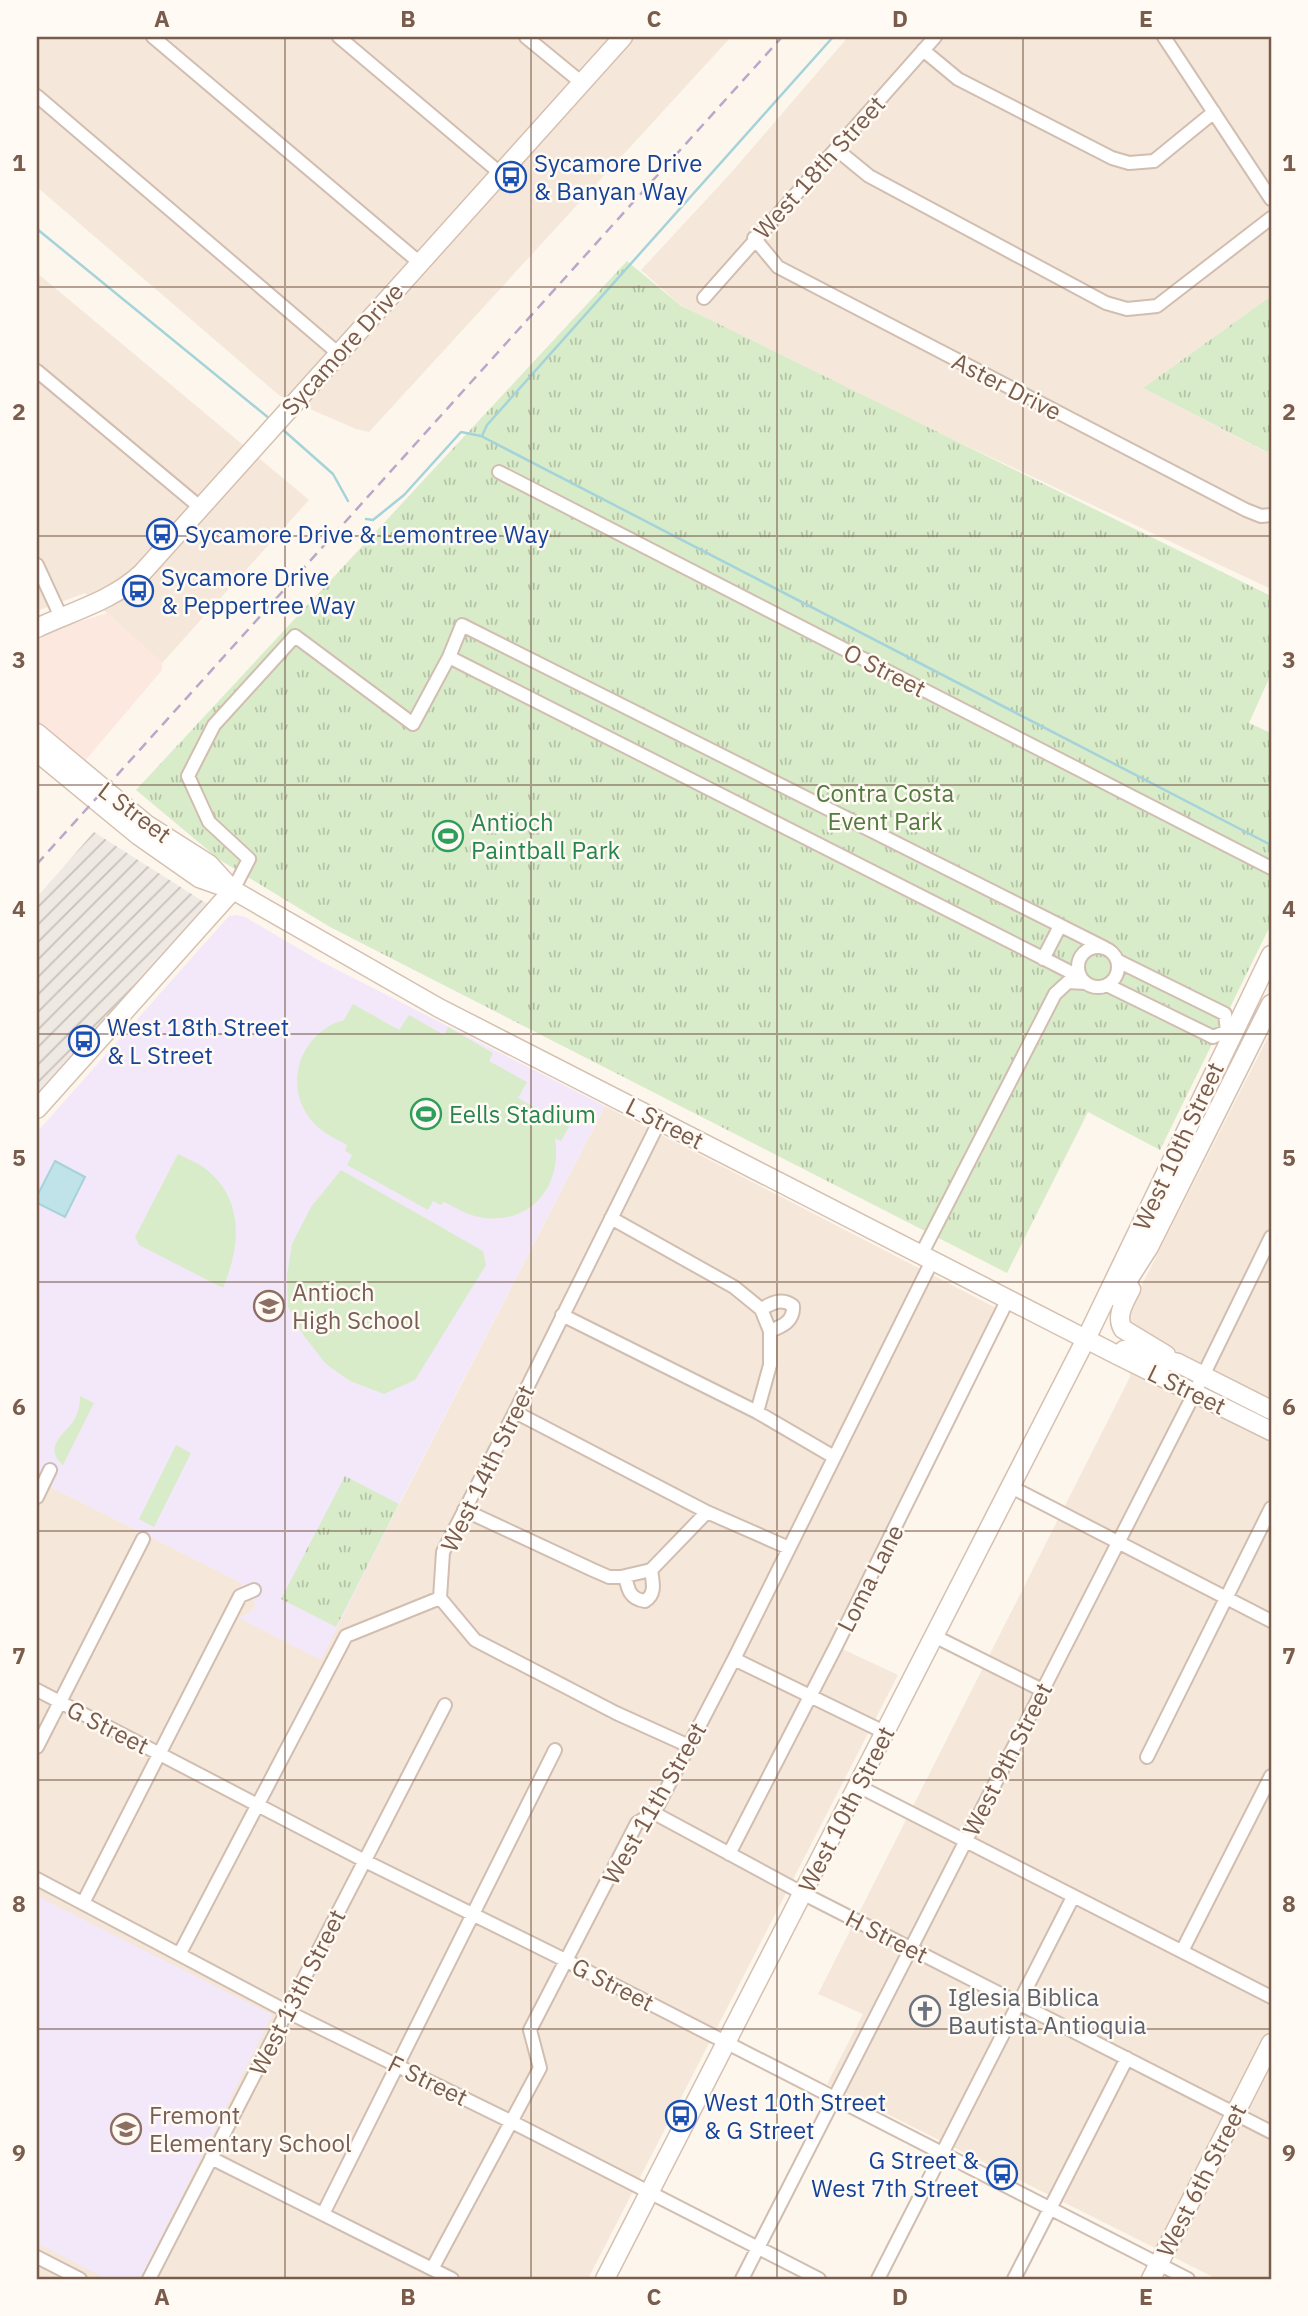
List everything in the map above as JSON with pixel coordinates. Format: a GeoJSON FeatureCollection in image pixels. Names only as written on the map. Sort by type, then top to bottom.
{"type":"FeatureCollection","features":[{"type":"Feature","properties":{"kind":"main road","name":"Sycamore Drive"},"geometry":{"type":"LineString","coordinates":[[37,628],[102,601],[131,583],[623,37]]}},
{"type":"Feature","properties":{"kind":"main road","name":"L Street"},"geometry":{"type":"LineString","coordinates":[[37,733],[146,824],[209,864],[233,890]]}},
{"type":"Feature","properties":{"kind":"main road","name":"L Street"},"geometry":{"type":"LineString","coordinates":[[37,752],[139,836],[200,878],[233,890],[439,1008],[1086,1339],[1103,1346],[1178,1363],[1271,1410]]}},
{"type":"Feature","properties":{"kind":"main road"},"geometry":{"type":"LineString","coordinates":[[37,1109],[233,890]]}},
{"type":"Feature","properties":{"kind":"main road","name":"West 10th Street"},"geometry":{"type":"LineString","coordinates":[[605,2279],[804,1894],[884,1732],[936,1637],[1086,1339],[1230,1032],[1271,954]]}},
{"type":"Feature","properties":{"kind":"main road","name":"West 10th Street"},"geometry":{"type":"LineString","coordinates":[[1086,1339],[1100,1324],[1149,1247],[1271,1004]]}},
{"type":"Feature","properties":{"kind":"main road"},"geometry":{"type":"LineString","coordinates":[[1149,1247],[1121,1311],[1119,1322],[1123,1329],[1178,1363]]}},
{"type":"Feature","properties":{"kind":"main road","name":"L Street"},"geometry":{"type":"LineString","coordinates":[[1103,1346],[1271,1431]]}},
{"type":"Feature","properties":{"kind":"main road","name":"West 6th Street"},"geometry":{"type":"LineString","coordinates":[[1155,2272],[1271,2043]]}},
{"type":"Feature","properties":{"kind":"street"},"geometry":{"type":"LineString","coordinates":[[153,37],[420,263]]}},
{"type":"Feature","properties":{"kind":"street"},"geometry":{"type":"LineString","coordinates":[[339,37],[500,173]]}},
{"type":"Feature","properties":{"kind":"street"},"geometry":{"type":"LineString","coordinates":[[526,37],[582,83]]}},
{"type":"Feature","properties":{"kind":"street","name":"West 18th Street"},"geometry":{"type":"LineString","coordinates":[[704,298],[754,238],[935,37]]}},
{"type":"Feature","properties":{"kind":"street"},"geometry":{"type":"LineString","coordinates":[[1164,37],[1271,199]]}},
{"type":"Feature","properties":{"kind":"street"},"geometry":{"type":"LineString","coordinates":[[923,50],[958,79],[1112,158],[1129,163],[1154,161],[1214,112]]}},
{"type":"Feature","properties":{"kind":"street"},"geometry":{"type":"LineString","coordinates":[[37,96],[339,354]]}},
{"type":"Feature","properties":{"kind":"street"},"geometry":{"type":"LineString","coordinates":[[836,149],[869,176],[1106,303],[1127,309],[1157,306],[1271,218]]}},
{"type":"Feature","properties":{"kind":"street","name":"Aster Drive"},"geometry":{"type":"LineString","coordinates":[[754,238],[778,267],[1246,510],[1261,516],[1271,516]]}},
{"type":"Feature","properties":{"kind":"street"},"geometry":{"type":"LineString","coordinates":[[37,371],[201,508]]}},
{"type":"Feature","properties":{"kind":"street","name":"O Street"},"geometry":{"type":"LineString","coordinates":[[499,472],[1271,868]]}},
{"type":"Feature","properties":{"kind":"street"},"geometry":{"type":"LineString","coordinates":[[37,565],[61,617]]}},
{"type":"Feature","properties":{"kind":"street"},"geometry":{"type":"LineString","coordinates":[[233,890],[249,859],[209,822],[188,776],[214,725],[295,636],[413,724],[449,657],[462,625],[1105,948],[1118,961],[1225,1014],[1230,1032]]}},
{"type":"Feature","properties":{"kind":"street"},"geometry":{"type":"LineString","coordinates":[[449,657],[898,883],[921,898],[1098,988],[1107,985],[1117,974],[1118,961]]}},
{"type":"Feature","properties":{"kind":"street"},"geometry":{"type":"LineString","coordinates":[[1043,959],[1060,926]]}},
{"type":"Feature","properties":{"kind":"street"},"geometry":{"type":"LineString","coordinates":[[1083,980],[1078,964],[1080,957],[1091,948],[1105,948]]}},
{"type":"Feature","properties":{"kind":"street","name":"West 11th Street"},"geometry":{"type":"LineString","coordinates":[[432,2269],[540,2068],[530,2030],[637,1823],[654,1813],[734,1659],[834,1457],[1055,994],[1068,982],[1083,980]]}},
{"type":"Feature","properties":{"kind":"street"},"geometry":{"type":"LineString","coordinates":[[1107,985],[1213,1037],[1230,1032],[1252,1043]]}},
{"type":"Feature","properties":{"kind":"street","name":"West 14th Street"},"geometry":{"type":"LineString","coordinates":[[440,1598],[443,1552],[660,1120]]}},
{"type":"Feature","properties":{"kind":"street"},"geometry":{"type":"LineString","coordinates":[[611,1218],[734,1287],[761,1309],[771,1331],[770,1365],[757,1412]]}},
{"type":"Feature","properties":{"kind":"street","name":"West 9th Street"},"geometry":{"type":"LineString","coordinates":[[742,2279],[1195,1392],[1271,1237]]}},
{"type":"Feature","properties":{"kind":"street","name":"Loma Lane"},"geometry":{"type":"LineString","coordinates":[[729,1854],[1008,1300]]}},
{"type":"Feature","properties":{"kind":"street"},"geometry":{"type":"LineString","coordinates":[[761,1309],[775,1301],[787,1301],[793,1306],[789,1321],[771,1331]]}},
{"type":"Feature","properties":{"kind":"street"},"geometry":{"type":"LineString","coordinates":[[562,1315],[757,1412],[834,1457]]}},
{"type":"Feature","properties":{"kind":"street"},"geometry":{"type":"LineString","coordinates":[[515,1412],[707,1512],[789,1548]]}},
{"type":"Feature","properties":{"kind":"street"},"geometry":{"type":"LineString","coordinates":[[37,1497],[50,1470]]}},
{"type":"Feature","properties":{"kind":"street"},"geometry":{"type":"LineString","coordinates":[[1011,1487],[1271,1621]]}},
{"type":"Feature","properties":{"kind":"street"},"geometry":{"type":"LineString","coordinates":[[1147,1757],[1271,1508]]}},
{"type":"Feature","properties":{"kind":"street"},"geometry":{"type":"LineString","coordinates":[[464,1510],[609,1577],[651,1570],[707,1512]]}},
{"type":"Feature","properties":{"kind":"street"},"geometry":{"type":"LineString","coordinates":[[37,1747],[143,1539]]}},
{"type":"Feature","properties":{"kind":"street"},"geometry":{"type":"LineString","coordinates":[[625,1576],[629,1592],[635,1600],[645,1601],[650,1598],[654,1589],[651,1570]]}},
{"type":"Feature","properties":{"kind":"street"},"geometry":{"type":"LineString","coordinates":[[83,1903],[240,1596],[254,1590]]}},
{"type":"Feature","properties":{"kind":"street"},"geometry":{"type":"LineString","coordinates":[[180,1953],[346,1636],[440,1598],[475,1640],[616,1713],[689,1746]]}},
{"type":"Feature","properties":{"kind":"street"},"geometry":{"type":"LineString","coordinates":[[936,1637],[1042,1690]]}},
{"type":"Feature","properties":{"kind":"street"},"geometry":{"type":"LineString","coordinates":[[734,1659],[884,1732]]}},
{"type":"Feature","properties":{"kind":"street","name":"G Street"},"geometry":{"type":"LineString","coordinates":[[37,1690],[472,1916],[567,1961],[1050,2208],[1155,2272],[1188,2279]]}},
{"type":"Feature","properties":{"kind":"street","name":"West 13th Street"},"geometry":{"type":"LineString","coordinates":[[149,2279],[445,1705]]}},
{"type":"Feature","properties":{"kind":"street"},"geometry":{"type":"LineString","coordinates":[[323,2214],[555,1750]]}},
{"type":"Feature","properties":{"kind":"street"},"geometry":{"type":"LineString","coordinates":[[1182,1951],[1271,1776]]}},
{"type":"Feature","properties":{"kind":"street"},"geometry":{"type":"LineString","coordinates":[[858,1786],[1271,1997]]}},
{"type":"Feature","properties":{"kind":"street"},"geometry":{"type":"LineString","coordinates":[[1258,1802],[1271,1808]]}},
{"type":"Feature","properties":{"kind":"street","name":"H Street"},"geometry":{"type":"LineString","coordinates":[[654,1813],[804,1894],[1271,2132]]}},
{"type":"Feature","properties":{"kind":"street","name":"F Street"},"geometry":{"type":"LineString","coordinates":[[37,1879],[288,2012],[399,2065],[819,2279]]}},
{"type":"Feature","properties":{"kind":"street"},"geometry":{"type":"LineString","coordinates":[[878,2279],[1073,1897]]}},
{"type":"Feature","properties":{"kind":"street"},"geometry":{"type":"LineString","coordinates":[[1014,2279],[1127,2058]]}},
{"type":"Feature","properties":{"kind":"street"},"geometry":{"type":"LineString","coordinates":[[211,2158],[452,2279]]}},
{"type":"Feature","properties":{"kind":"street"},"geometry":{"type":"LineString","coordinates":[[37,2257],[80,2279]]}},
{"type":"Feature","properties":{"kind":"shaded area"},"geometry":{"type":"Polygon","coordinates":[[[37,37],[731,37],[369,432],[280,396],[37,187],[37,37]]]}},
{"type":"Feature","properties":{"kind":"shaded area"},"geometry":{"type":"Polygon","coordinates":[[[848,37],[1271,37],[1271,296],[1143,388],[1266,452],[1271,448],[1271,589],[846,389],[679,304],[641,270],[730,174],[848,37]]]}},
{"type":"Feature","properties":{"kind":"shaded area"},"geometry":{"type":"Polygon","coordinates":[[[37,273],[309,500],[162,663],[85,593],[37,611],[37,273]]]}},
{"type":"Feature","properties":{"kind":"shaded area"},"geometry":{"type":"Polygon","coordinates":[[[108,613],[162,663],[162,670],[84,762],[37,723],[37,641],[55,629],[108,613]]]}},
{"type":"Feature","properties":{"kind":"shaded area"},"geometry":{"type":"Polygon","coordinates":[[[94,832],[212,907],[37,1101],[37,897],[94,832]]]}},
{"type":"Feature","properties":{"kind":"shaded area","name":"Antioch High School"},"geometry":{"type":"Polygon","coordinates":[[[229,916],[245,917],[320,961],[605,1106],[321,1660],[239,1618],[251,1612],[256,1604],[240,1582],[37,1480],[37,1132],[229,916]]]}},
{"type":"Feature","properties":{"kind":"shaded area"},"geometry":{"type":"Polygon","coordinates":[[[1271,1031],[1271,2279],[1217,2279],[827,2084],[863,2014],[818,1994],[1130,1377],[1125,1318],[1271,1031]]]}},
{"type":"Feature","properties":{"kind":"shaded area"},"geometry":{"type":"Polygon","coordinates":[[[605,1106],[1002,1311],[836,1646],[898,1675],[588,2279],[37,2279],[37,1480],[240,1582],[256,1604],[251,1612],[240,1618],[336,1627],[605,1106]]]}},
{"type":"Feature","properties":{"kind":"shaded area","name":"Fremont Elementary School"},"geometry":{"type":"Polygon","coordinates":[[[37,1896],[272,2015],[140,2279],[107,2279],[37,2243],[37,1896]]]}},
{"type":"Feature","properties":{"kind":"green space","name":"Contra Costa Event Park"},"geometry":{"type":"Polygon","coordinates":[[[627,261],[680,305],[1271,596],[1271,674],[1249,723],[1271,733],[1271,924],[1160,1150],[1088,1112],[1007,1273],[330,927],[220,860],[136,790],[627,261]]]}},
{"type":"Feature","properties":{"kind":"green space"},"geometry":{"type":"Polygon","coordinates":[[[1271,296],[1271,448],[1267,452],[1143,388],[1271,296]]]}},
{"type":"Feature","properties":{"kind":"green space","name":"Eells Stadium"},"geometry":{"type":"Polygon","coordinates":[[[353,1004],[399,1030],[409,1015],[444,1035],[448,1027],[493,1053],[489,1061],[527,1082],[518,1098],[569,1127],[561,1141],[555,1138],[554,1172],[548,1187],[528,1209],[514,1216],[497,1218],[475,1216],[444,1202],[441,1205],[433,1201],[428,1210],[347,1165],[352,1155],[345,1151],[347,1145],[319,1128],[302,1106],[297,1076],[307,1047],[329,1026],[344,1020],[353,1004]]]}},
{"type":"Feature","properties":{"kind":"green space"},"geometry":{"type":"Polygon","coordinates":[[[178,1154],[204,1168],[219,1182],[233,1210],[236,1226],[233,1257],[223,1288],[139,1245],[135,1237],[178,1154]]]}},
{"type":"Feature","properties":{"kind":"green space"},"geometry":{"type":"Polygon","coordinates":[[[341,1170],[483,1251],[486,1265],[415,1380],[384,1394],[350,1381],[326,1364],[304,1336],[288,1307],[287,1275],[292,1244],[311,1207],[341,1170]]]}},
{"type":"Feature","properties":{"kind":"green space"},"geometry":{"type":"Polygon","coordinates":[[[80,1396],[94,1403],[63,1465],[55,1454],[56,1443],[76,1417],[80,1396]]]}},
{"type":"Feature","properties":{"kind":"green space"},"geometry":{"type":"Polygon","coordinates":[[[176,1445],[191,1453],[154,1527],[139,1519],[176,1445]]]}},
{"type":"Feature","properties":{"kind":"green space"},"geometry":{"type":"Polygon","coordinates":[[[345,1476],[399,1504],[336,1627],[281,1599],[345,1476]]]}},
{"type":"Feature","properties":{"kind":"water"},"geometry":{"type":"Polygon","coordinates":[[[55,1161],[85,1177],[65,1217],[37,1203],[37,1196],[55,1161]]]}},
{"type":"Feature","properties":{"kind":"waterway"},"geometry":{"type":"LineString","coordinates":[[482,436],[487,425],[833,37]]}},
{"type":"Feature","properties":{"kind":"waterway"},"geometry":{"type":"LineString","coordinates":[[37,229],[270,419]]}},
{"type":"Feature","properties":{"kind":"waterway"},"geometry":{"type":"LineString","coordinates":[[281,428],[333,474],[348,501]]}},
{"type":"Feature","properties":{"kind":"waterway"},"geometry":{"type":"LineString","coordinates":[[366,519],[373,520],[404,495],[461,432],[481,436],[1271,845]]}},
{"type":"Feature","properties":{"kind":"railway"},"geometry":{"type":"LineString","coordinates":[[37,864],[782,37]]}},
{"type":"Feature","properties":{"kind":"place","name":"Sycamore Drive & Banyan Way"},"geometry":{"type":"Point","coordinates":[511,177]}},
{"type":"Feature","properties":{"kind":"place","name":"Sycamore Drive & Lemontree Way"},"geometry":{"type":"Point","coordinates":[162,534]}},
{"type":"Feature","properties":{"kind":"place","name":"Sycamore Drive & Peppertree Way"},"geometry":{"type":"Point","coordinates":[138,591]}},
{"type":"Feature","properties":{"kind":"place","name":"Antioch Paintball Park"},"geometry":{"type":"Point","coordinates":[448,836]}},
{"type":"Feature","properties":{"kind":"place","name":"West 18th Street & L Street"},"geometry":{"type":"Point","coordinates":[84,1041]}},
{"type":"Feature","properties":{"kind":"place","name":"Eells Stadium"},"geometry":{"type":"Point","coordinates":[426,1114]}},
{"type":"Feature","properties":{"kind":"place","name":"Antioch High School"},"geometry":{"type":"Point","coordinates":[269,1306]}},
{"type":"Feature","properties":{"kind":"place","name":"Iglesia Biblica Bautista Antioquia"},"geometry":{"type":"Point","coordinates":[925,2011]}},
{"type":"Feature","properties":{"kind":"place","name":"West 10th Street & G Street"},"geometry":{"type":"Point","coordinates":[681,2116]}},
{"type":"Feature","properties":{"kind":"place","name":"Fremont Elementary School"},"geometry":{"type":"Point","coordinates":[126,2129]}},
{"type":"Feature","properties":{"kind":"place","name":"G Street & West 7th Street"},"geometry":{"type":"Point","coordinates":[1002,2174]}}]}
